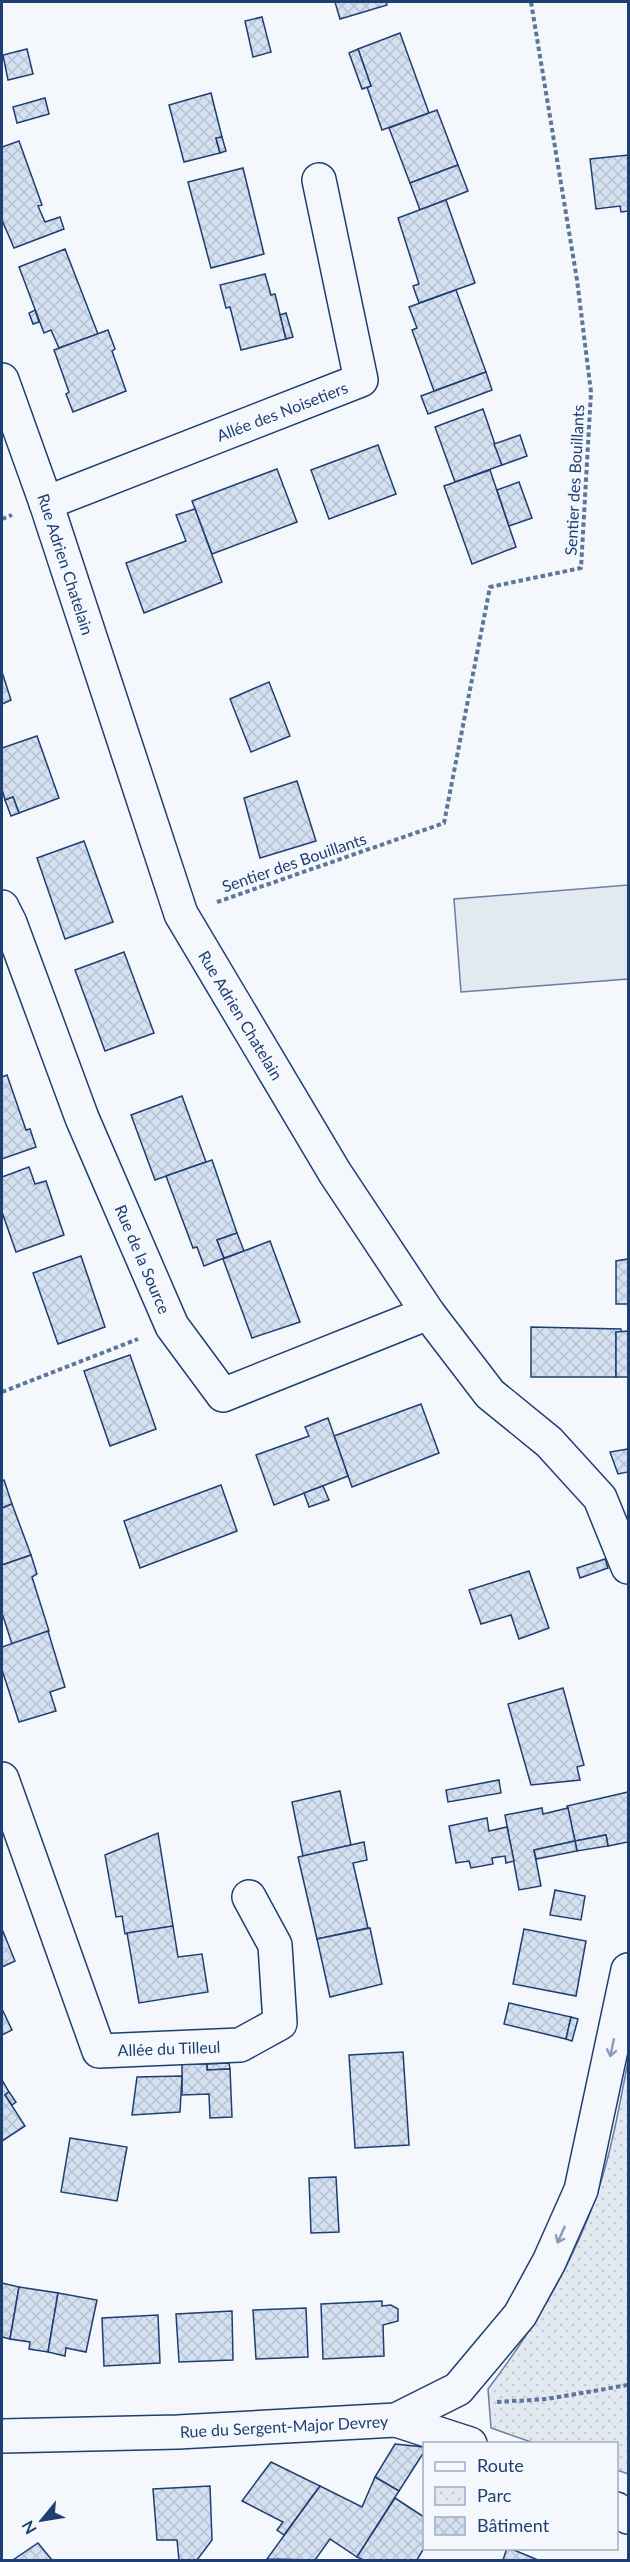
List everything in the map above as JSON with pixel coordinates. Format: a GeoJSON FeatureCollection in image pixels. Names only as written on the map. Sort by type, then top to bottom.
{"type":"FeatureCollection","features":[{"type":"Feature","properties":{"kind":"street","name":"Allée des Noisetiers"},"geometry":{"type":"LineString","coordinates":[[46,503],[361,380],[319,180]]}},
{"type":"Feature","properties":{"kind":"street","name":"Rue Adrien Chatelain"},"geometry":{"type":"LineString","coordinates":[[2,380],[46,503],[181,914],[335,1173],[428,1313],[490,1394],[549,1442],[600,1498],[628,1567]]}},
{"type":"Feature","properties":{"kind":"street","name":"Rue de la Source"},"geometry":{"type":"LineString","coordinates":[[4,919],[82,1118],[172,1326],[223,1395],[428,1313]]}},
{"type":"Feature","properties":{"kind":"street","name":"Allée du Tilleul"},"geometry":{"type":"LineString","coordinates":[[2,1779],[99,2050],[240,2045],[280,2023],[275,1945],[249,1897]]}},
{"type":"Feature","properties":{"kind":"street","name":"Rue du Sergent-Major Devrey"},"geometry":{"type":"LineString","coordinates":[[2,2436],[178,2432],[396,2420],[460,2396],[520,2315],[549,2262],[581,2190],[628,1970]]}},
{"type":"Feature","properties":{"kind":"street"},"geometry":{"type":"LineString","coordinates":[[460,2396],[467,2442]]}},
{"type":"Feature","properties":{"kind":"street"},"geometry":{"type":"LineString","coordinates":[[396,2420],[464,2442]]}},
{"type":"Feature","properties":{"kind":"path","name":"Sentier des Bouillants"},"geometry":{"type":"LineString","coordinates":[[181,914],[444,823],[490,587],[582,568],[591,392],[577,280],[531,2]]}},
{"type":"Feature","properties":{"kind":"path"},"geometry":{"type":"LineString","coordinates":[[2,1392],[172,1326]]}},
{"type":"Feature","properties":{"kind":"path"},"geometry":{"type":"LineString","coordinates":[[460,2396],[548,2400],[628,2385]]}},
{"type":"Feature","properties":{"kind":"green space"},"geometry":{"type":"Polygon","coordinates":[[[628,885],[628,979],[461,992],[454,899],[628,885]]]}},
{"type":"Feature","properties":{"kind":"green space"},"geometry":{"type":"Polygon","coordinates":[[[628,2061],[628,2474],[618,2470],[618,2442],[531,2442],[491,2428],[488,2389],[536,2320],[564,2271],[597,2194],[615,2128],[628,2061]]]}},
{"type":"Feature","properties":{"kind":"building"},"geometry":{"type":"Polygon","coordinates":[[[335,2],[386,2],[387,5],[340,19],[335,2]]]}},
{"type":"Feature","properties":{"kind":"building"},"geometry":{"type":"Polygon","coordinates":[[[262,17],[271,52],[253,57],[245,21],[262,17]]]}},
{"type":"Feature","properties":{"kind":"building"},"geometry":{"type":"Polygon","coordinates":[[[400,33],[429,113],[382,130],[367,87],[371,86],[358,49],[400,33]]]}},
{"type":"Feature","properties":{"kind":"building"},"geometry":{"type":"Polygon","coordinates":[[[27,49],[33,74],[8,80],[3,55],[27,49]]]}},
{"type":"Feature","properties":{"kind":"building"},"geometry":{"type":"Polygon","coordinates":[[[358,49],[371,86],[362,89],[349,53],[358,49]]]}},
{"type":"Feature","properties":{"kind":"building"},"geometry":{"type":"Polygon","coordinates":[[[211,93],[222,137],[216,138],[220,153],[184,162],[169,105],[211,93]]]}},
{"type":"Feature","properties":{"kind":"building"},"geometry":{"type":"Polygon","coordinates":[[[45,98],[49,114],[17,123],[13,107],[45,98]]]}},
{"type":"Feature","properties":{"kind":"building"},"geometry":{"type":"Polygon","coordinates":[[[437,110],[458,165],[410,183],[389,128],[437,110]]]}},
{"type":"Feature","properties":{"kind":"building"},"geometry":{"type":"Polygon","coordinates":[[[222,137],[226,151],[220,153],[216,138],[222,137]]]}},
{"type":"Feature","properties":{"kind":"building"},"geometry":{"type":"Polygon","coordinates":[[[19,141],[42,205],[38,206],[45,222],[60,217],[64,229],[14,248],[2,220],[2,147],[19,141]]]}},
{"type":"Feature","properties":{"kind":"building"},"geometry":{"type":"Polygon","coordinates":[[[628,155],[628,211],[621,212],[620,206],[596,209],[590,159],[628,155]]]}},
{"type":"Feature","properties":{"kind":"building"},"geometry":{"type":"Polygon","coordinates":[[[458,165],[468,191],[420,210],[410,183],[458,165]]]}},
{"type":"Feature","properties":{"kind":"building"},"geometry":{"type":"Polygon","coordinates":[[[243,168],[264,254],[211,268],[188,182],[243,168]]]}},
{"type":"Feature","properties":{"kind":"building"},"geometry":{"type":"Polygon","coordinates":[[[446,200],[475,283],[419,303],[413,286],[419,284],[398,218],[446,200]]]}},
{"type":"Feature","properties":{"kind":"building"},"geometry":{"type":"Polygon","coordinates":[[[65,249],[98,334],[59,348],[51,330],[44,333],[19,267],[65,249]]]}},
{"type":"Feature","properties":{"kind":"building"},"geometry":{"type":"Polygon","coordinates":[[[265,274],[271,295],[275,294],[286,339],[241,350],[230,307],[226,308],[220,285],[265,274]]]}},
{"type":"Feature","properties":{"kind":"building"},"geometry":{"type":"Polygon","coordinates":[[[456,290],[486,372],[434,391],[412,330],[417,328],[409,307],[456,290]]]}},
{"type":"Feature","properties":{"kind":"building"},"geometry":{"type":"Polygon","coordinates":[[[35,310],[39,322],[33,324],[29,313],[35,310]]]}},
{"type":"Feature","properties":{"kind":"building"},"geometry":{"type":"Polygon","coordinates":[[[286,313],[293,337],[286,339],[280,315],[286,313]]]}},
{"type":"Feature","properties":{"kind":"building"},"geometry":{"type":"Polygon","coordinates":[[[108,330],[115,349],[112,351],[126,391],[73,412],[66,394],[69,392],[54,350],[108,330]]]}},
{"type":"Feature","properties":{"kind":"building"},"geometry":{"type":"Polygon","coordinates":[[[486,372],[492,390],[428,414],[421,396],[486,372]]]}},
{"type":"Feature","properties":{"kind":"building"},"geometry":{"type":"Polygon","coordinates":[[[483,409],[502,465],[455,482],[435,427],[483,409]]]}},
{"type":"Feature","properties":{"kind":"building"},"geometry":{"type":"Polygon","coordinates":[[[520,435],[527,456],[502,465],[494,444],[520,435]]]}},
{"type":"Feature","properties":{"kind":"building"},"geometry":{"type":"Polygon","coordinates":[[[378,445],[396,494],[329,519],[311,470],[378,445]]]}},
{"type":"Feature","properties":{"kind":"building"},"geometry":{"type":"Polygon","coordinates":[[[277,469],[297,522],[212,554],[192,501],[277,469]]]}},
{"type":"Feature","properties":{"kind":"building"},"geometry":{"type":"Polygon","coordinates":[[[490,470],[516,547],[472,564],[444,486],[490,470]]]}},
{"type":"Feature","properties":{"kind":"building"},"geometry":{"type":"Polygon","coordinates":[[[519,482],[532,518],[509,526],[497,490],[519,482]]]}},
{"type":"Feature","properties":{"kind":"building"},"geometry":{"type":"Polygon","coordinates":[[[195,509],[222,582],[144,613],[126,563],[186,541],[176,515],[195,509]]]}},
{"type":"Feature","properties":{"kind":"building"},"geometry":{"type":"Polygon","coordinates":[[[2,672],[11,700],[2,704],[2,672]]]}},
{"type":"Feature","properties":{"kind":"building"},"geometry":{"type":"Polygon","coordinates":[[[269,682],[290,736],[251,752],[230,699],[269,682]]]}},
{"type":"Feature","properties":{"kind":"building"},"geometry":{"type":"Polygon","coordinates":[[[37,736],[59,798],[19,813],[13,797],[5,800],[2,789],[2,748],[37,736]]]}},
{"type":"Feature","properties":{"kind":"building"},"geometry":{"type":"Polygon","coordinates":[[[297,781],[316,841],[260,858],[244,798],[297,781]]]}},
{"type":"Feature","properties":{"kind":"building"},"geometry":{"type":"Polygon","coordinates":[[[13,797],[19,813],[11,816],[5,800],[13,797]]]}},
{"type":"Feature","properties":{"kind":"building"},"geometry":{"type":"Polygon","coordinates":[[[84,841],[113,922],[65,939],[37,858],[84,841]]]}},
{"type":"Feature","properties":{"kind":"building"},"geometry":{"type":"Polygon","coordinates":[[[124,952],[154,1033],[105,1051],[75,970],[124,952]]]}},
{"type":"Feature","properties":{"kind":"building"},"geometry":{"type":"Polygon","coordinates":[[[7,1075],[26,1130],[30,1129],[36,1147],[2,1159],[2,1077],[7,1075]]]}},
{"type":"Feature","properties":{"kind":"building"},"geometry":{"type":"Polygon","coordinates":[[[182,1096],[206,1162],[155,1180],[131,1115],[182,1096]]]}},
{"type":"Feature","properties":{"kind":"building"},"geometry":{"type":"Polygon","coordinates":[[[212,1160],[237,1233],[217,1240],[224,1258],[204,1266],[197,1247],[193,1248],[166,1176],[212,1160]]]}},
{"type":"Feature","properties":{"kind":"building"},"geometry":{"type":"Polygon","coordinates":[[[29,1167],[35,1184],[46,1181],[64,1235],[16,1252],[2,1212],[2,1177],[29,1167]]]}},
{"type":"Feature","properties":{"kind":"building"},"geometry":{"type":"Polygon","coordinates":[[[237,1233],[244,1251],[224,1258],[217,1240],[237,1233]]]}},
{"type":"Feature","properties":{"kind":"building"},"geometry":{"type":"Polygon","coordinates":[[[270,1241],[300,1322],[252,1338],[223,1259],[270,1241]]]}},
{"type":"Feature","properties":{"kind":"building"},"geometry":{"type":"Polygon","coordinates":[[[81,1256],[105,1327],[58,1344],[33,1273],[81,1256]]]}},
{"type":"Feature","properties":{"kind":"building"},"geometry":{"type":"Polygon","coordinates":[[[628,1259],[628,1304],[616,1304],[616,1261],[628,1259]]]}},
{"type":"Feature","properties":{"kind":"building"},"geometry":{"type":"Polygon","coordinates":[[[531,1327],[621,1329],[621,1332],[616,1332],[616,1377],[531,1377],[531,1327]]]}},
{"type":"Feature","properties":{"kind":"building"},"geometry":{"type":"Polygon","coordinates":[[[628,1331],[628,1377],[616,1377],[616,1332],[628,1331]]]}},
{"type":"Feature","properties":{"kind":"building"},"geometry":{"type":"Polygon","coordinates":[[[130,1355],[156,1429],[110,1446],[84,1371],[130,1355]]]}},
{"type":"Feature","properties":{"kind":"building"},"geometry":{"type":"Polygon","coordinates":[[[421,1404],[439,1453],[352,1487],[334,1436],[421,1404]]]}},
{"type":"Feature","properties":{"kind":"building"},"geometry":{"type":"Polygon","coordinates":[[[328,1418],[348,1476],[274,1505],[256,1455],[309,1436],[305,1427],[328,1418]]]}},
{"type":"Feature","properties":{"kind":"building"},"geometry":{"type":"Polygon","coordinates":[[[628,1449],[628,1472],[618,1474],[610,1452],[628,1449]]]}},
{"type":"Feature","properties":{"kind":"building"},"geometry":{"type":"Polygon","coordinates":[[[4,1480],[12,1504],[2,1508],[2,1481],[4,1480]]]}},
{"type":"Feature","properties":{"kind":"building"},"geometry":{"type":"Polygon","coordinates":[[[221,1485],[237,1531],[140,1568],[124,1521],[221,1485]]]}},
{"type":"Feature","properties":{"kind":"building"},"geometry":{"type":"Polygon","coordinates":[[[323,1486],[329,1500],[309,1507],[304,1493],[323,1486]]]}},
{"type":"Feature","properties":{"kind":"building"},"geometry":{"type":"Polygon","coordinates":[[[12,1504],[31,1555],[2,1565],[2,1508],[12,1504]]]}},
{"type":"Feature","properties":{"kind":"building"},"geometry":{"type":"Polygon","coordinates":[[[31,1555],[37,1574],[32,1577],[49,1631],[12,1644],[2,1613],[2,1565],[31,1555]]]}},
{"type":"Feature","properties":{"kind":"building"},"geometry":{"type":"Polygon","coordinates":[[[605,1559],[608,1568],[580,1578],[577,1568],[605,1559]]]}},
{"type":"Feature","properties":{"kind":"building"},"geometry":{"type":"Polygon","coordinates":[[[529,1571],[549,1628],[519,1639],[511,1615],[481,1624],[469,1590],[529,1571]]]}},
{"type":"Feature","properties":{"kind":"building"},"geometry":{"type":"Polygon","coordinates":[[[48,1631],[65,1687],[50,1692],[56,1711],[19,1722],[2,1670],[2,1647],[48,1631]]]}},
{"type":"Feature","properties":{"kind":"building"},"geometry":{"type":"Polygon","coordinates":[[[563,1688],[584,1765],[577,1767],[580,1780],[531,1785],[508,1704],[563,1688]]]}},
{"type":"Feature","properties":{"kind":"building"},"geometry":{"type":"Polygon","coordinates":[[[499,1780],[501,1793],[448,1802],[446,1790],[499,1780]]]}},
{"type":"Feature","properties":{"kind":"building"},"geometry":{"type":"Polygon","coordinates":[[[340,1791],[351,1845],[303,1856],[292,1802],[340,1791]]]}},
{"type":"Feature","properties":{"kind":"building"},"geometry":{"type":"Polygon","coordinates":[[[628,1792],[628,1842],[608,1846],[606,1835],[575,1841],[567,1806],[628,1792]]]}},
{"type":"Feature","properties":{"kind":"building"},"geometry":{"type":"Polygon","coordinates":[[[542,1808],[543,1814],[568,1808],[575,1841],[534,1850],[541,1886],[519,1890],[505,1815],[542,1808]]]}},
{"type":"Feature","properties":{"kind":"building"},"geometry":{"type":"Polygon","coordinates":[[[487,1818],[489,1831],[507,1827],[514,1861],[506,1863],[505,1856],[492,1858],[493,1864],[471,1868],[469,1861],[456,1863],[449,1826],[487,1818]]]}},
{"type":"Feature","properties":{"kind":"building"},"geometry":{"type":"Polygon","coordinates":[[[158,1833],[173,1926],[125,1934],[122,1916],[116,1917],[105,1855],[158,1833]]]}},
{"type":"Feature","properties":{"kind":"building"},"geometry":{"type":"Polygon","coordinates":[[[606,1835],[608,1846],[577,1851],[575,1841],[606,1835]]]}},
{"type":"Feature","properties":{"kind":"building"},"geometry":{"type":"Polygon","coordinates":[[[575,1841],[577,1851],[536,1859],[534,1850],[575,1841]]]}},
{"type":"Feature","properties":{"kind":"building"},"geometry":{"type":"Polygon","coordinates":[[[364,1842],[367,1860],[353,1863],[368,1928],[317,1939],[298,1857],[364,1842]]]}},
{"type":"Feature","properties":{"kind":"building"},"geometry":{"type":"Polygon","coordinates":[[[555,1890],[585,1896],[581,1920],[550,1915],[555,1890]]]}},
{"type":"Feature","properties":{"kind":"building"},"geometry":{"type":"Polygon","coordinates":[[[173,1926],[178,1957],[202,1954],[208,1992],[139,2003],[127,1933],[173,1926]]]}},
{"type":"Feature","properties":{"kind":"building"},"geometry":{"type":"Polygon","coordinates":[[[370,1928],[382,1984],[330,1997],[317,1939],[370,1928]]]}},
{"type":"Feature","properties":{"kind":"building"},"geometry":{"type":"Polygon","coordinates":[[[2,1929],[15,1961],[2,1967],[2,1929]]]}},
{"type":"Feature","properties":{"kind":"building"},"geometry":{"type":"Polygon","coordinates":[[[524,1929],[586,1941],[576,1996],[513,1984],[524,1929]]]}},
{"type":"Feature","properties":{"kind":"building"},"geometry":{"type":"Polygon","coordinates":[[[509,2003],[571,2017],[566,2039],[504,2024],[509,2003]]]}},
{"type":"Feature","properties":{"kind":"building"},"geometry":{"type":"Polygon","coordinates":[[[2,2009],[12,2030],[2,2035],[2,2009]]]}},
{"type":"Feature","properties":{"kind":"building"},"geometry":{"type":"Polygon","coordinates":[[[571,2017],[578,2019],[572,2041],[566,2039],[571,2017]]]}},
{"type":"Feature","properties":{"kind":"building"},"geometry":{"type":"Polygon","coordinates":[[[403,2052],[409,2145],[355,2148],[349,2055],[403,2052]]]}},
{"type":"Feature","properties":{"kind":"building"},"geometry":{"type":"Polygon","coordinates":[[[229,2063],[230,2069],[207,2070],[207,2064],[229,2063]]]}},
{"type":"Feature","properties":{"kind":"building"},"geometry":{"type":"Polygon","coordinates":[[[182,2064],[207,2064],[207,2070],[230,2069],[232,2117],[210,2118],[209,2094],[182,2095],[182,2064]]]}},
{"type":"Feature","properties":{"kind":"building"},"geometry":{"type":"Polygon","coordinates":[[[182,2076],[180,2112],[132,2115],[137,2077],[182,2076]]]}},
{"type":"Feature","properties":{"kind":"building"},"geometry":{"type":"Polygon","coordinates":[[[2,2080],[9,2092],[5,2095],[25,2126],[2,2141],[2,2080]]]}},
{"type":"Feature","properties":{"kind":"building"},"geometry":{"type":"Polygon","coordinates":[[[9,2092],[16,2102],[12,2105],[5,2095],[9,2092]]]}},
{"type":"Feature","properties":{"kind":"building"},"geometry":{"type":"Polygon","coordinates":[[[70,2138],[127,2147],[117,2201],[61,2192],[70,2138]]]}},
{"type":"Feature","properties":{"kind":"building"},"geometry":{"type":"Polygon","coordinates":[[[336,2177],[339,2232],[311,2233],[309,2178],[336,2177]]]}},
{"type":"Feature","properties":{"kind":"building"},"geometry":{"type":"Polygon","coordinates":[[[2,2283],[19,2287],[10,2339],[2,2337],[2,2283]]]}},
{"type":"Feature","properties":{"kind":"building"},"geometry":{"type":"Polygon","coordinates":[[[19,2287],[58,2293],[48,2352],[29,2349],[30,2342],[10,2339],[19,2287]]]}},
{"type":"Feature","properties":{"kind":"building"},"geometry":{"type":"Polygon","coordinates":[[[58,2293],[97,2300],[86,2352],[66,2348],[65,2356],[48,2352],[58,2293]]]}},
{"type":"Feature","properties":{"kind":"building"},"geometry":{"type":"Polygon","coordinates":[[[382,2301],[382,2306],[391,2305],[398,2309],[398,2321],[383,2325],[384,2356],[323,2359],[321,2304],[382,2301]]]}},
{"type":"Feature","properties":{"kind":"building"},"geometry":{"type":"Polygon","coordinates":[[[306,2308],[308,2357],[256,2359],[253,2310],[306,2308]]]}},
{"type":"Feature","properties":{"kind":"building"},"geometry":{"type":"Polygon","coordinates":[[[232,2311],[233,2360],[179,2362],[176,2314],[232,2311]]]}},
{"type":"Feature","properties":{"kind":"building"},"geometry":{"type":"Polygon","coordinates":[[[158,2315],[160,2363],[104,2366],[102,2318],[158,2315]]]}},
{"type":"Feature","properties":{"kind":"building"},"geometry":{"type":"Polygon","coordinates":[[[395,2444],[423,2447],[423,2454],[399,2491],[375,2477],[395,2444]]]}},
{"type":"Feature","properties":{"kind":"building"},"geometry":{"type":"Polygon","coordinates":[[[271,2462],[320,2486],[284,2535],[277,2530],[283,2522],[242,2501],[271,2462]]]}},
{"type":"Feature","properties":{"kind":"building"},"geometry":{"type":"Polygon","coordinates":[[[375,2477],[399,2491],[357,2557],[330,2539],[315,2560],[267,2559],[320,2486],[362,2507],[375,2477]]]}},
{"type":"Feature","properties":{"kind":"building"},"geometry":{"type":"Polygon","coordinates":[[[210,2486],[212,2540],[197,2560],[179,2560],[177,2540],[157,2540],[153,2489],[210,2486]]]}},
{"type":"Feature","properties":{"kind":"building"},"geometry":{"type":"Polygon","coordinates":[[[395,2498],[423,2516],[423,2550],[417,2560],[363,2560],[357,2557],[395,2498]]]}},
{"type":"Feature","properties":{"kind":"building"},"geometry":{"type":"Polygon","coordinates":[[[38,2543],[52,2560],[13,2560],[38,2543]]]}},
{"type":"Feature","properties":{"kind":"building"},"geometry":{"type":"Polygon","coordinates":[[[506,2550],[514,2550],[538,2560],[503,2560],[506,2550]]]}}]}
